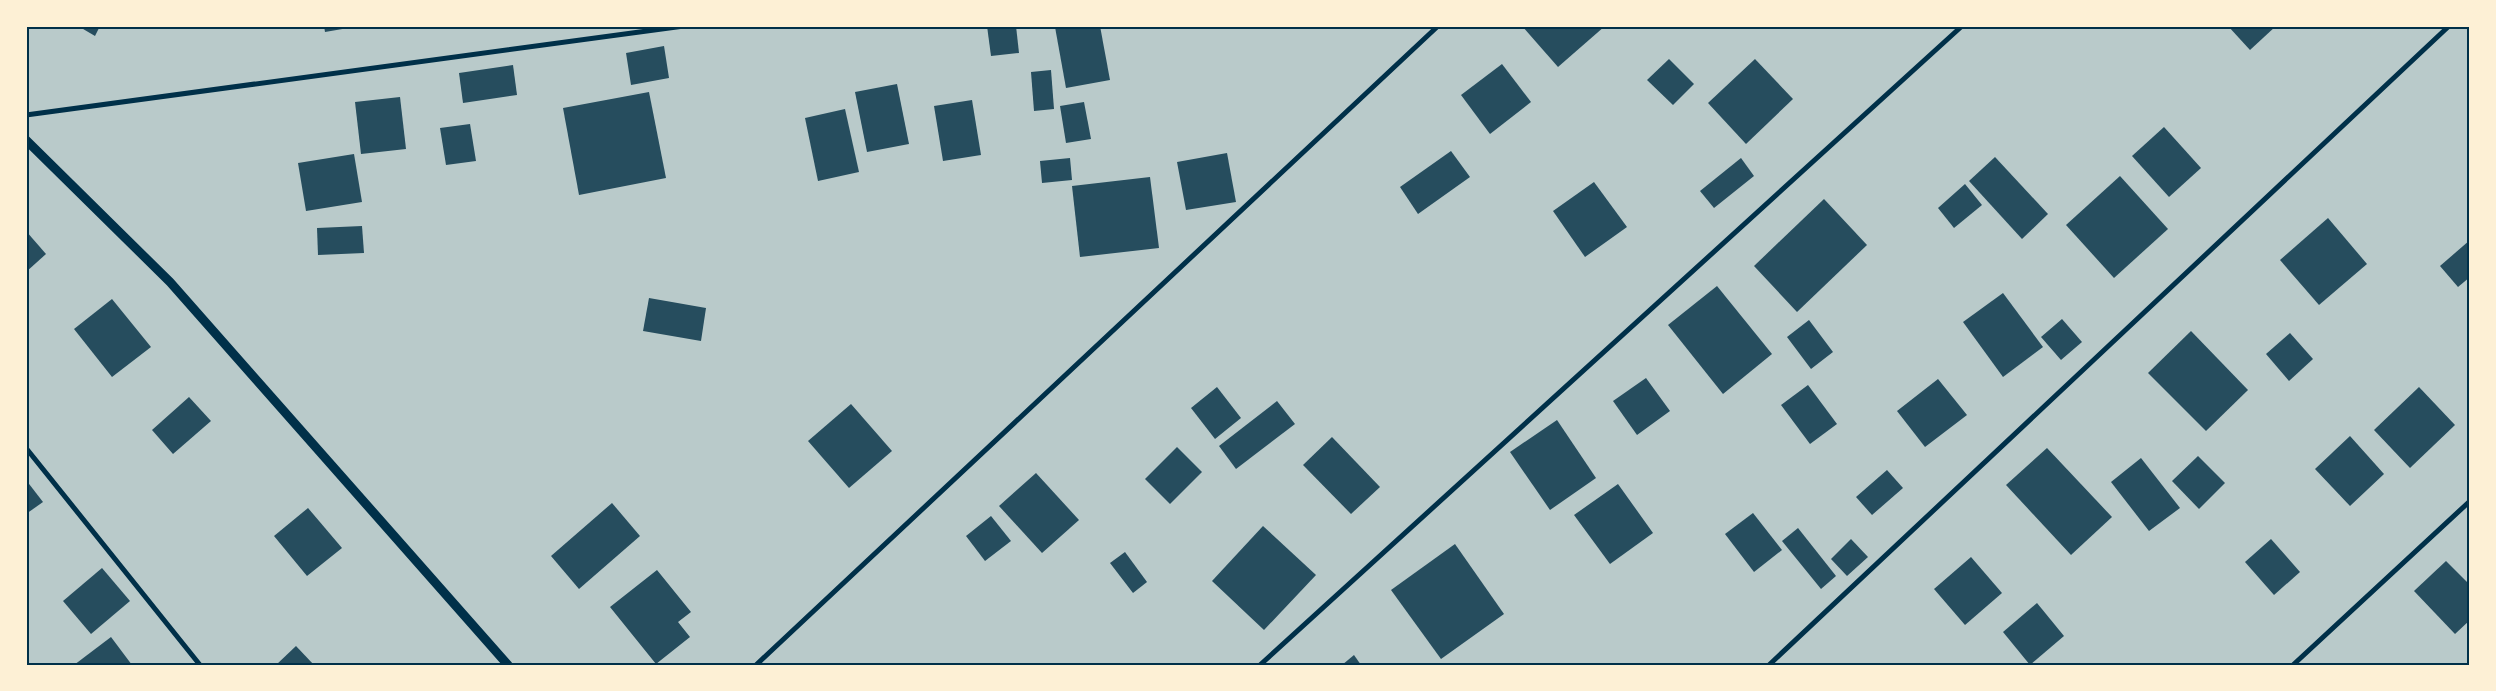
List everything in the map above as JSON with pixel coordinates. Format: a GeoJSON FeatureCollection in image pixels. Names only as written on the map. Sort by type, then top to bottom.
{"type":"FeatureCollection","features":[{"type":"Feature","properties":{"kind":"street"},"geometry":{"type":"LineString","coordinates":[[26,115],[684,26]]}},
{"type":"Feature","properties":{"kind":"street"},"geometry":{"type":"LineString","coordinates":[[756,665],[1438,26]]}},
{"type":"Feature","properties":{"kind":"street"},"geometry":{"type":"LineString","coordinates":[[1260,665],[1962,26]]}},
{"type":"Feature","properties":{"kind":"street"},"geometry":{"type":"LineString","coordinates":[[1768,665],[2450,26]]}},
{"type":"Feature","properties":{"kind":"street"},"geometry":{"type":"LineString","coordinates":[[26,140],[170,282],[508,665]]}},
{"type":"Feature","properties":{"kind":"street"},"geometry":{"type":"LineString","coordinates":[[26,448],[200,665]]}},
{"type":"Feature","properties":{"kind":"street"},"geometry":{"type":"LineString","coordinates":[[2292,665],[2470,501]]}},
{"type":"Feature","properties":{"kind":"shaded area"},"geometry":{"type":"Polygon","coordinates":[[[26,26],[2470,26],[2470,665],[26,665],[26,26]]]}},
{"type":"Feature","properties":{"kind":"building"},"geometry":{"type":"Polygon","coordinates":[[[78,26],[100,26],[95,36],[78,26]]]}},
{"type":"Feature","properties":{"kind":"building"},"geometry":{"type":"Polygon","coordinates":[[[324,26],[354,26],[354,27],[325,32],[324,26]]]}},
{"type":"Feature","properties":{"kind":"building"},"geometry":{"type":"Polygon","coordinates":[[[987,26],[1016,26],[1019,53],[991,56],[987,26]]]}},
{"type":"Feature","properties":{"kind":"building"},"geometry":{"type":"Polygon","coordinates":[[[1100,26],[1110,80],[1066,88],[1055,27],[1100,26]]]}},
{"type":"Feature","properties":{"kind":"building"},"geometry":{"type":"Polygon","coordinates":[[[1522,26],[1605,26],[1558,67],[1522,26]]]}},
{"type":"Feature","properties":{"kind":"building"},"geometry":{"type":"Polygon","coordinates":[[[2228,26],[2276,26],[2250,50],[2228,26]]]}},
{"type":"Feature","properties":{"kind":"building"},"geometry":{"type":"Polygon","coordinates":[[[664,46],[669,78],[631,85],[626,53],[664,46]]]}},
{"type":"Feature","properties":{"kind":"building"},"geometry":{"type":"Polygon","coordinates":[[[1669,59],[1694,84],[1673,105],[1647,80],[1669,59]]]}},
{"type":"Feature","properties":{"kind":"building"},"geometry":{"type":"Polygon","coordinates":[[[1755,59],[1793,99],[1746,144],[1708,103],[1755,59]]]}},
{"type":"Feature","properties":{"kind":"building"},"geometry":{"type":"Polygon","coordinates":[[[1502,64],[1531,102],[1490,134],[1461,95],[1502,64]]]}},
{"type":"Feature","properties":{"kind":"building"},"geometry":{"type":"Polygon","coordinates":[[[513,65],[517,95],[463,103],[459,73],[513,65]]]}},
{"type":"Feature","properties":{"kind":"building"},"geometry":{"type":"Polygon","coordinates":[[[1051,70],[1054,109],[1034,111],[1031,72],[1051,70]]]}},
{"type":"Feature","properties":{"kind":"building"},"geometry":{"type":"Polygon","coordinates":[[[897,84],[909,144],[867,152],[855,92],[897,84]]]}},
{"type":"Feature","properties":{"kind":"building"},"geometry":{"type":"Polygon","coordinates":[[[649,92],[666,178],[579,195],[563,108],[649,92]]]}},
{"type":"Feature","properties":{"kind":"building"},"geometry":{"type":"Polygon","coordinates":[[[400,97],[406,149],[361,154],[355,102],[400,97]]]}},
{"type":"Feature","properties":{"kind":"building"},"geometry":{"type":"Polygon","coordinates":[[[972,100],[981,155],[943,161],[934,106],[972,100]]]}},
{"type":"Feature","properties":{"kind":"building"},"geometry":{"type":"Polygon","coordinates":[[[1084,102],[1091,139],[1066,143],[1060,106],[1084,102]]]}},
{"type":"Feature","properties":{"kind":"building"},"geometry":{"type":"Polygon","coordinates":[[[845,109],[859,172],[818,181],[805,118],[845,109]]]}},
{"type":"Feature","properties":{"kind":"building"},"geometry":{"type":"Polygon","coordinates":[[[470,124],[476,161],[446,165],[440,128],[470,124]]]}},
{"type":"Feature","properties":{"kind":"building"},"geometry":{"type":"Polygon","coordinates":[[[2164,127],[2201,168],[2169,197],[2132,156],[2164,127]]]}},
{"type":"Feature","properties":{"kind":"building"},"geometry":{"type":"Polygon","coordinates":[[[1451,151],[1470,177],[1418,214],[1400,187],[1451,151]]]}},
{"type":"Feature","properties":{"kind":"building"},"geometry":{"type":"Polygon","coordinates":[[[1227,153],[1236,202],[1186,210],[1177,162],[1227,153]]]}},
{"type":"Feature","properties":{"kind":"building"},"geometry":{"type":"Polygon","coordinates":[[[354,154],[362,202],[306,211],[298,163],[354,154]]]}},
{"type":"Feature","properties":{"kind":"building"},"geometry":{"type":"Polygon","coordinates":[[[1995,157],[2048,214],[2022,239],[1969,181],[1995,157]]]}},
{"type":"Feature","properties":{"kind":"building"},"geometry":{"type":"Polygon","coordinates":[[[1070,158],[1072,180],[1042,183],[1040,161],[1070,158]]]}},
{"type":"Feature","properties":{"kind":"building"},"geometry":{"type":"Polygon","coordinates":[[[1741,158],[1754,176],[1714,208],[1700,191],[1741,158]]]}},
{"type":"Feature","properties":{"kind":"building"},"geometry":{"type":"Polygon","coordinates":[[[2120,176],[2168,229],[2114,278],[2066,225],[2120,176]]]}},
{"type":"Feature","properties":{"kind":"building"},"geometry":{"type":"Polygon","coordinates":[[[1150,177],[1159,248],[1080,257],[1072,186],[1150,177]]]}},
{"type":"Feature","properties":{"kind":"building"},"geometry":{"type":"Polygon","coordinates":[[[1594,182],[1627,227],[1585,257],[1553,211],[1594,182]]]}},
{"type":"Feature","properties":{"kind":"building"},"geometry":{"type":"Polygon","coordinates":[[[1965,184],[1982,205],[1954,228],[1938,208],[1965,184]]]}},
{"type":"Feature","properties":{"kind":"building"},"geometry":{"type":"Polygon","coordinates":[[[1824,199],[1867,245],[1797,312],[1754,266],[1824,199]]]}},
{"type":"Feature","properties":{"kind":"building"},"geometry":{"type":"Polygon","coordinates":[[[2328,218],[2367,264],[2319,305],[2280,260],[2328,218]]]}},
{"type":"Feature","properties":{"kind":"building"},"geometry":{"type":"Polygon","coordinates":[[[362,226],[364,253],[318,255],[317,228],[362,226]]]}},
{"type":"Feature","properties":{"kind":"building"},"geometry":{"type":"Polygon","coordinates":[[[26,231],[46,254],[26,272],[26,231]]]}},
{"type":"Feature","properties":{"kind":"building"},"geometry":{"type":"Polygon","coordinates":[[[2470,240],[2470,277],[2458,287],[2440,266],[2470,240]]]}},
{"type":"Feature","properties":{"kind":"building"},"geometry":{"type":"Polygon","coordinates":[[[1717,286],[1772,354],[1723,394],[1668,325],[1717,286]]]}},
{"type":"Feature","properties":{"kind":"building"},"geometry":{"type":"Polygon","coordinates":[[[2003,293],[2043,347],[2003,377],[1963,322],[2003,293]]]}},
{"type":"Feature","properties":{"kind":"building"},"geometry":{"type":"Polygon","coordinates":[[[649,298],[706,308],[701,341],[643,331],[649,298]]]}},
{"type":"Feature","properties":{"kind":"building"},"geometry":{"type":"Polygon","coordinates":[[[112,299],[151,347],[112,377],[74,329],[112,299]]]}},
{"type":"Feature","properties":{"kind":"building"},"geometry":{"type":"Polygon","coordinates":[[[2062,319],[2082,342],[2061,360],[2041,337],[2062,319]]]}},
{"type":"Feature","properties":{"kind":"building"},"geometry":{"type":"Polygon","coordinates":[[[1809,320],[1833,352],[1811,369],[1787,337],[1809,320]]]}},
{"type":"Feature","properties":{"kind":"building"},"geometry":{"type":"Polygon","coordinates":[[[2191,331],[2248,390],[2206,431],[2148,373],[2191,331]]]}},
{"type":"Feature","properties":{"kind":"building"},"geometry":{"type":"Polygon","coordinates":[[[2290,333],[2313,359],[2289,381],[2266,354],[2290,333]]]}},
{"type":"Feature","properties":{"kind":"building"},"geometry":{"type":"Polygon","coordinates":[[[1646,378],[1670,411],[1637,435],[1613,401],[1646,378]]]}},
{"type":"Feature","properties":{"kind":"building"},"geometry":{"type":"Polygon","coordinates":[[[1938,379],[1967,415],[1925,447],[1897,411],[1938,379]]]}},
{"type":"Feature","properties":{"kind":"building"},"geometry":{"type":"Polygon","coordinates":[[[1808,385],[1837,424],[1810,444],[1781,405],[1808,385]]]}},
{"type":"Feature","properties":{"kind":"building"},"geometry":{"type":"Polygon","coordinates":[[[1217,387],[1241,418],[1215,439],[1191,408],[1217,387]]]}},
{"type":"Feature","properties":{"kind":"building"},"geometry":{"type":"Polygon","coordinates":[[[2419,387],[2455,425],[2410,468],[2374,430],[2419,387]]]}},
{"type":"Feature","properties":{"kind":"building"},"geometry":{"type":"Polygon","coordinates":[[[189,397],[211,421],[173,454],[152,430],[189,397]]]}},
{"type":"Feature","properties":{"kind":"building"},"geometry":{"type":"Polygon","coordinates":[[[1277,401],[1295,424],[1236,469],[1219,446],[1277,401]]]}},
{"type":"Feature","properties":{"kind":"building"},"geometry":{"type":"Polygon","coordinates":[[[851,404],[892,451],[849,488],[808,441],[851,404]]]}},
{"type":"Feature","properties":{"kind":"building"},"geometry":{"type":"Polygon","coordinates":[[[1557,420],[1596,478],[1550,510],[1510,452],[1557,420]]]}},
{"type":"Feature","properties":{"kind":"building"},"geometry":{"type":"Polygon","coordinates":[[[2350,436],[2384,474],[2350,506],[2315,469],[2350,436]]]}},
{"type":"Feature","properties":{"kind":"building"},"geometry":{"type":"Polygon","coordinates":[[[1332,437],[1380,487],[1351,514],[1303,465],[1332,437]]]}},
{"type":"Feature","properties":{"kind":"building"},"geometry":{"type":"Polygon","coordinates":[[[1177,447],[1202,472],[1170,504],[1145,479],[1177,447]]]}},
{"type":"Feature","properties":{"kind":"building"},"geometry":{"type":"Polygon","coordinates":[[[2047,448],[2112,517],[2071,555],[2006,485],[2047,448]]]}},
{"type":"Feature","properties":{"kind":"building"},"geometry":{"type":"Polygon","coordinates":[[[2198,456],[2225,483],[2199,509],[2172,481],[2198,456]]]}},
{"type":"Feature","properties":{"kind":"building"},"geometry":{"type":"Polygon","coordinates":[[[2141,458],[2180,508],[2149,531],[2111,482],[2141,458]]]}},
{"type":"Feature","properties":{"kind":"building"},"geometry":{"type":"Polygon","coordinates":[[[1887,470],[1903,488],[1872,515],[1856,497],[1887,470]]]}},
{"type":"Feature","properties":{"kind":"building"},"geometry":{"type":"Polygon","coordinates":[[[1036,473],[1079,520],[1042,553],[999,506],[1036,473]]]}},
{"type":"Feature","properties":{"kind":"building"},"geometry":{"type":"Polygon","coordinates":[[[26,480],[43,502],[26,514],[26,480]]]}},
{"type":"Feature","properties":{"kind":"building"},"geometry":{"type":"Polygon","coordinates":[[[1618,484],[1653,533],[1610,564],[1574,515],[1618,484]]]}},
{"type":"Feature","properties":{"kind":"building"},"geometry":{"type":"Polygon","coordinates":[[[612,503],[640,536],[579,589],[551,556],[612,503]]]}},
{"type":"Feature","properties":{"kind":"building"},"geometry":{"type":"Polygon","coordinates":[[[308,508],[342,548],[307,576],[274,536],[308,508]]]}},
{"type":"Feature","properties":{"kind":"building"},"geometry":{"type":"Polygon","coordinates":[[[1753,513],[1782,550],[1754,572],[1725,534],[1753,513]]]}},
{"type":"Feature","properties":{"kind":"building"},"geometry":{"type":"Polygon","coordinates":[[[991,516],[1011,541],[985,561],[966,536],[991,516]]]}},
{"type":"Feature","properties":{"kind":"building"},"geometry":{"type":"Polygon","coordinates":[[[1263,526],[1316,575],[1264,630],[1212,581],[1263,526]]]}},
{"type":"Feature","properties":{"kind":"building"},"geometry":{"type":"Polygon","coordinates":[[[1798,528],[1836,576],[1821,589],[1782,541],[1798,528]]]}},
{"type":"Feature","properties":{"kind":"building"},"geometry":{"type":"Polygon","coordinates":[[[1851,539],[1868,557],[1847,576],[1831,559],[1851,539]]]}},
{"type":"Feature","properties":{"kind":"building"},"geometry":{"type":"Polygon","coordinates":[[[2271,539],[2300,572],[2274,595],[2245,562],[2271,539]]]}},
{"type":"Feature","properties":{"kind":"building"},"geometry":{"type":"Polygon","coordinates":[[[1455,544],[1504,614],[1441,659],[1391,590],[1455,544]]]}},
{"type":"Feature","properties":{"kind":"building"},"geometry":{"type":"Polygon","coordinates":[[[1125,552],[1147,582],[1133,593],[1110,563],[1125,552]]]}},
{"type":"Feature","properties":{"kind":"building"},"geometry":{"type":"Polygon","coordinates":[[[1971,557],[2002,593],[1965,625],[1934,589],[1971,557]]]}},
{"type":"Feature","properties":{"kind":"building"},"geometry":{"type":"Polygon","coordinates":[[[2446,561],[2470,585],[2470,620],[2455,634],[2414,591],[2446,561]]]}},
{"type":"Feature","properties":{"kind":"building"},"geometry":{"type":"Polygon","coordinates":[[[102,568],[130,601],[91,634],[63,601],[102,568]]]}},
{"type":"Feature","properties":{"kind":"building"},"geometry":{"type":"Polygon","coordinates":[[[657,570],[691,612],[678,622],[690,637],[656,664],[610,607],[657,570]]]}},
{"type":"Feature","properties":{"kind":"building"},"geometry":{"type":"Polygon","coordinates":[[[2037,603],[2064,636],[2030,665],[2003,632],[2037,603]]]}},
{"type":"Feature","properties":{"kind":"building"},"geometry":{"type":"Polygon","coordinates":[[[111,637],[132,665],[74,665],[111,637]]]}},
{"type":"Feature","properties":{"kind":"building"},"geometry":{"type":"Polygon","coordinates":[[[296,646],[314,665],[276,665],[296,646]]]}},
{"type":"Feature","properties":{"kind":"building"},"geometry":{"type":"Polygon","coordinates":[[[1354,655],[1361,665],[1342,665],[1354,655]]]}}]}
